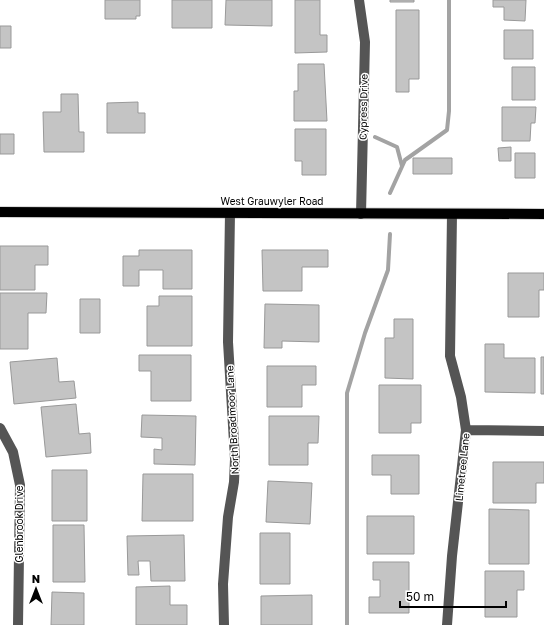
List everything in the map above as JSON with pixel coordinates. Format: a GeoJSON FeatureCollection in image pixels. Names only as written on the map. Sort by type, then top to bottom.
{"type":"FeatureCollection","features":[{"type":"Feature","properties":{"kind":"main road","name":"West Grauwyler Road"},"geometry":{"type":"LineString","coordinates":[[0,212],[544,214]]}},
{"type":"Feature","properties":{"kind":"street","name":"Cypress Drive"},"geometry":{"type":"LineString","coordinates":[[359,0],[365,42],[361,214]]}},
{"type":"Feature","properties":{"kind":"street","name":"North Broadmoor Lane"},"geometry":{"type":"LineString","coordinates":[[224,625],[224,576],[228,517],[232,499],[235,467],[228,342],[230,213]]}},
{"type":"Feature","properties":{"kind":"street","name":"Limetree Lane"},"geometry":{"type":"LineString","coordinates":[[447,625],[452,556],[466,430],[461,397],[450,356],[452,214]]}},
{"type":"Feature","properties":{"kind":"street","name":"Glenbrook Drive"},"geometry":{"type":"LineString","coordinates":[[0,428],[13,452],[20,485],[18,625]]}},
{"type":"Feature","properties":{"kind":"street"},"geometry":{"type":"LineString","coordinates":[[466,430],[544,431]]}},
{"type":"Feature","properties":{"kind":"building"},"geometry":{"type":"Polygon","coordinates":[[[105,0],[140,0],[140,16],[136,16],[136,19],[105,19],[105,0]]]}},
{"type":"Feature","properties":{"kind":"building"},"geometry":{"type":"Polygon","coordinates":[[[172,0],[212,0],[212,28],[172,28],[172,0]]]}},
{"type":"Feature","properties":{"kind":"building"},"geometry":{"type":"Polygon","coordinates":[[[226,0],[272,0],[272,26],[225,25],[226,0]]]}},
{"type":"Feature","properties":{"kind":"building"},"geometry":{"type":"Polygon","coordinates":[[[295,0],[320,0],[320,35],[327,35],[327,52],[295,53],[295,0]]]}},
{"type":"Feature","properties":{"kind":"building"},"geometry":{"type":"Polygon","coordinates":[[[390,0],[414,0],[414,2],[390,2],[390,0]]]}},
{"type":"Feature","properties":{"kind":"building"},"geometry":{"type":"Polygon","coordinates":[[[493,0],[526,0],[525,21],[504,20],[504,7],[493,7],[493,0]]]}},
{"type":"Feature","properties":{"kind":"building"},"geometry":{"type":"Polygon","coordinates":[[[396,10],[419,10],[419,79],[409,79],[409,92],[396,92],[396,10]]]}},
{"type":"Feature","properties":{"kind":"building"},"geometry":{"type":"Polygon","coordinates":[[[0,26],[11,26],[11,48],[0,48],[0,26]]]}},
{"type":"Feature","properties":{"kind":"building"},"geometry":{"type":"Polygon","coordinates":[[[504,30],[533,30],[533,59],[504,59],[504,30]]]}},
{"type":"Feature","properties":{"kind":"building"},"geometry":{"type":"Polygon","coordinates":[[[298,64],[324,64],[327,121],[294,121],[294,91],[298,91],[298,64]]]}},
{"type":"Feature","properties":{"kind":"building"},"geometry":{"type":"Polygon","coordinates":[[[512,67],[535,67],[535,100],[512,100],[512,67]]]}},
{"type":"Feature","properties":{"kind":"building"},"geometry":{"type":"Polygon","coordinates":[[[61,94],[78,94],[79,132],[84,132],[84,152],[44,152],[43,112],[61,112],[61,94]]]}},
{"type":"Feature","properties":{"kind":"building"},"geometry":{"type":"Polygon","coordinates":[[[138,102],[138,113],[145,113],[145,133],[107,133],[107,103],[138,102]]]}},
{"type":"Feature","properties":{"kind":"building"},"geometry":{"type":"Polygon","coordinates":[[[502,107],[536,107],[535,123],[531,123],[530,141],[502,141],[502,107]]]}},
{"type":"Feature","properties":{"kind":"building"},"geometry":{"type":"Polygon","coordinates":[[[295,129],[326,129],[326,175],[302,175],[302,161],[295,161],[295,129]]]}},
{"type":"Feature","properties":{"kind":"building"},"geometry":{"type":"Polygon","coordinates":[[[0,134],[14,134],[14,154],[0,154],[0,134]]]}},
{"type":"Feature","properties":{"kind":"building"},"geometry":{"type":"Polygon","coordinates":[[[511,147],[511,161],[499,161],[498,148],[511,147]]]}},
{"type":"Feature","properties":{"kind":"building"},"geometry":{"type":"Polygon","coordinates":[[[515,153],[535,153],[535,178],[515,178],[515,153]]]}},
{"type":"Feature","properties":{"kind":"building"},"geometry":{"type":"Polygon","coordinates":[[[413,158],[452,158],[452,174],[413,174],[413,158]]]}},
{"type":"Feature","properties":{"kind":"building"},"geometry":{"type":"Polygon","coordinates":[[[0,246],[48,246],[48,265],[35,265],[35,290],[0,290],[0,246]]]}},
{"type":"Feature","properties":{"kind":"building"},"geometry":{"type":"Polygon","coordinates":[[[139,250],[192,250],[192,289],[163,289],[163,270],[139,270],[139,286],[123,286],[123,256],[139,256],[139,250]]]}},
{"type":"Feature","properties":{"kind":"building"},"geometry":{"type":"Polygon","coordinates":[[[262,250],[328,250],[328,267],[302,267],[302,291],[263,291],[262,250]]]}},
{"type":"Feature","properties":{"kind":"building"},"geometry":{"type":"Polygon","coordinates":[[[508,273],[544,273],[544,290],[539,290],[539,317],[508,317],[508,273]]]}},
{"type":"Feature","properties":{"kind":"building"},"geometry":{"type":"Polygon","coordinates":[[[0,293],[47,293],[46,313],[28,313],[28,349],[0,349],[0,293]]]}},
{"type":"Feature","properties":{"kind":"building"},"geometry":{"type":"Polygon","coordinates":[[[159,296],[192,296],[192,346],[147,346],[147,306],[159,306],[159,296]]]}},
{"type":"Feature","properties":{"kind":"building"},"geometry":{"type":"Polygon","coordinates":[[[80,299],[100,299],[100,333],[80,333],[80,299]]]}},
{"type":"Feature","properties":{"kind":"building"},"geometry":{"type":"Polygon","coordinates":[[[265,304],[319,305],[319,342],[282,341],[282,348],[264,348],[265,304]]]}},
{"type":"Feature","properties":{"kind":"building"},"geometry":{"type":"Polygon","coordinates":[[[394,319],[413,319],[413,379],[385,378],[385,338],[394,338],[394,319]]]}},
{"type":"Feature","properties":{"kind":"building"},"geometry":{"type":"Polygon","coordinates":[[[485,344],[504,344],[504,358],[535,358],[535,393],[485,392],[485,344]]]}},
{"type":"Feature","properties":{"kind":"building"},"geometry":{"type":"Polygon","coordinates":[[[139,355],[191,355],[191,401],[151,401],[151,371],[139,371],[139,355]]]}},
{"type":"Feature","properties":{"kind":"building"},"geometry":{"type":"Polygon","coordinates":[[[541,357],[544,357],[544,394],[541,394],[541,357]]]}},
{"type":"Feature","properties":{"kind":"building"},"geometry":{"type":"Polygon","coordinates":[[[57,358],[59,382],[74,381],[76,398],[14,404],[10,362],[57,358]]]}},
{"type":"Feature","properties":{"kind":"building"},"geometry":{"type":"Polygon","coordinates":[[[267,366],[316,366],[316,385],[302,385],[302,407],[267,407],[267,366]]]}},
{"type":"Feature","properties":{"kind":"building"},"geometry":{"type":"Polygon","coordinates":[[[379,385],[421,385],[421,423],[411,423],[411,433],[379,433],[379,385]]]}},
{"type":"Feature","properties":{"kind":"building"},"geometry":{"type":"Polygon","coordinates":[[[76,404],[79,434],[90,433],[91,453],[46,457],[41,407],[76,404]]]}},
{"type":"Feature","properties":{"kind":"building"},"geometry":{"type":"Polygon","coordinates":[[[142,415],[196,416],[195,465],[154,464],[154,449],[162,450],[162,438],[141,437],[142,415]]]}},
{"type":"Feature","properties":{"kind":"building"},"geometry":{"type":"Polygon","coordinates":[[[269,416],[319,416],[318,443],[308,443],[308,465],[269,465],[269,416]]]}},
{"type":"Feature","properties":{"kind":"building"},"geometry":{"type":"Polygon","coordinates":[[[372,455],[419,455],[419,494],[391,494],[391,475],[372,475],[372,455]]]}},
{"type":"Feature","properties":{"kind":"building"},"geometry":{"type":"Polygon","coordinates":[[[493,462],[544,462],[544,483],[536,483],[536,503],[493,503],[493,462]]]}},
{"type":"Feature","properties":{"kind":"building"},"geometry":{"type":"Polygon","coordinates":[[[52,470],[87,470],[87,521],[52,521],[52,470]]]}},
{"type":"Feature","properties":{"kind":"building"},"geometry":{"type":"Polygon","coordinates":[[[143,474],[193,474],[193,521],[142,521],[143,474]]]}},
{"type":"Feature","properties":{"kind":"building"},"geometry":{"type":"Polygon","coordinates":[[[268,481],[312,483],[310,524],[266,522],[268,481]]]}},
{"type":"Feature","properties":{"kind":"building"},"geometry":{"type":"Polygon","coordinates":[[[489,509],[529,510],[529,564],[489,564],[489,509]]]}},
{"type":"Feature","properties":{"kind":"building"},"geometry":{"type":"Polygon","coordinates":[[[367,516],[414,516],[414,554],[367,554],[367,516]]]}},
{"type":"Feature","properties":{"kind":"building"},"geometry":{"type":"Polygon","coordinates":[[[53,525],[84,525],[85,582],[53,582],[53,525]]]}},
{"type":"Feature","properties":{"kind":"building"},"geometry":{"type":"Polygon","coordinates":[[[260,533],[290,533],[290,584],[260,584],[260,533]]]}},
{"type":"Feature","properties":{"kind":"building"},"geometry":{"type":"Polygon","coordinates":[[[184,535],[185,581],[151,581],[150,561],[138,561],[139,575],[128,575],[127,536],[184,535]]]}},
{"type":"Feature","properties":{"kind":"building"},"geometry":{"type":"Polygon","coordinates":[[[373,562],[409,562],[409,613],[369,613],[369,597],[380,597],[380,580],[373,580],[373,562]]]}},
{"type":"Feature","properties":{"kind":"building"},"geometry":{"type":"Polygon","coordinates":[[[485,571],[524,571],[524,590],[517,590],[517,617],[485,617],[485,571]]]}},
{"type":"Feature","properties":{"kind":"building"},"geometry":{"type":"Polygon","coordinates":[[[170,586],[170,605],[187,605],[187,625],[136,625],[136,587],[170,586]]]}},
{"type":"Feature","properties":{"kind":"building"},"geometry":{"type":"Polygon","coordinates":[[[52,592],[84,593],[84,625],[51,625],[52,592]]]}},
{"type":"Feature","properties":{"kind":"building"},"geometry":{"type":"Polygon","coordinates":[[[312,595],[312,625],[261,625],[261,596],[312,595]]]}},
{"type":"Feature","properties":{"kind":"waterway"},"geometry":{"type":"LineString","coordinates":[[390,193],[405,160],[447,130],[449,111],[449,0]]}},
{"type":"Feature","properties":{"kind":"waterway"},"geometry":{"type":"LineString","coordinates":[[375,137],[397,147],[402,166]]}},
{"type":"Feature","properties":{"kind":"waterway"},"geometry":{"type":"LineString","coordinates":[[347,625],[347,393],[365,333],[388,270],[390,234]]}}]}
